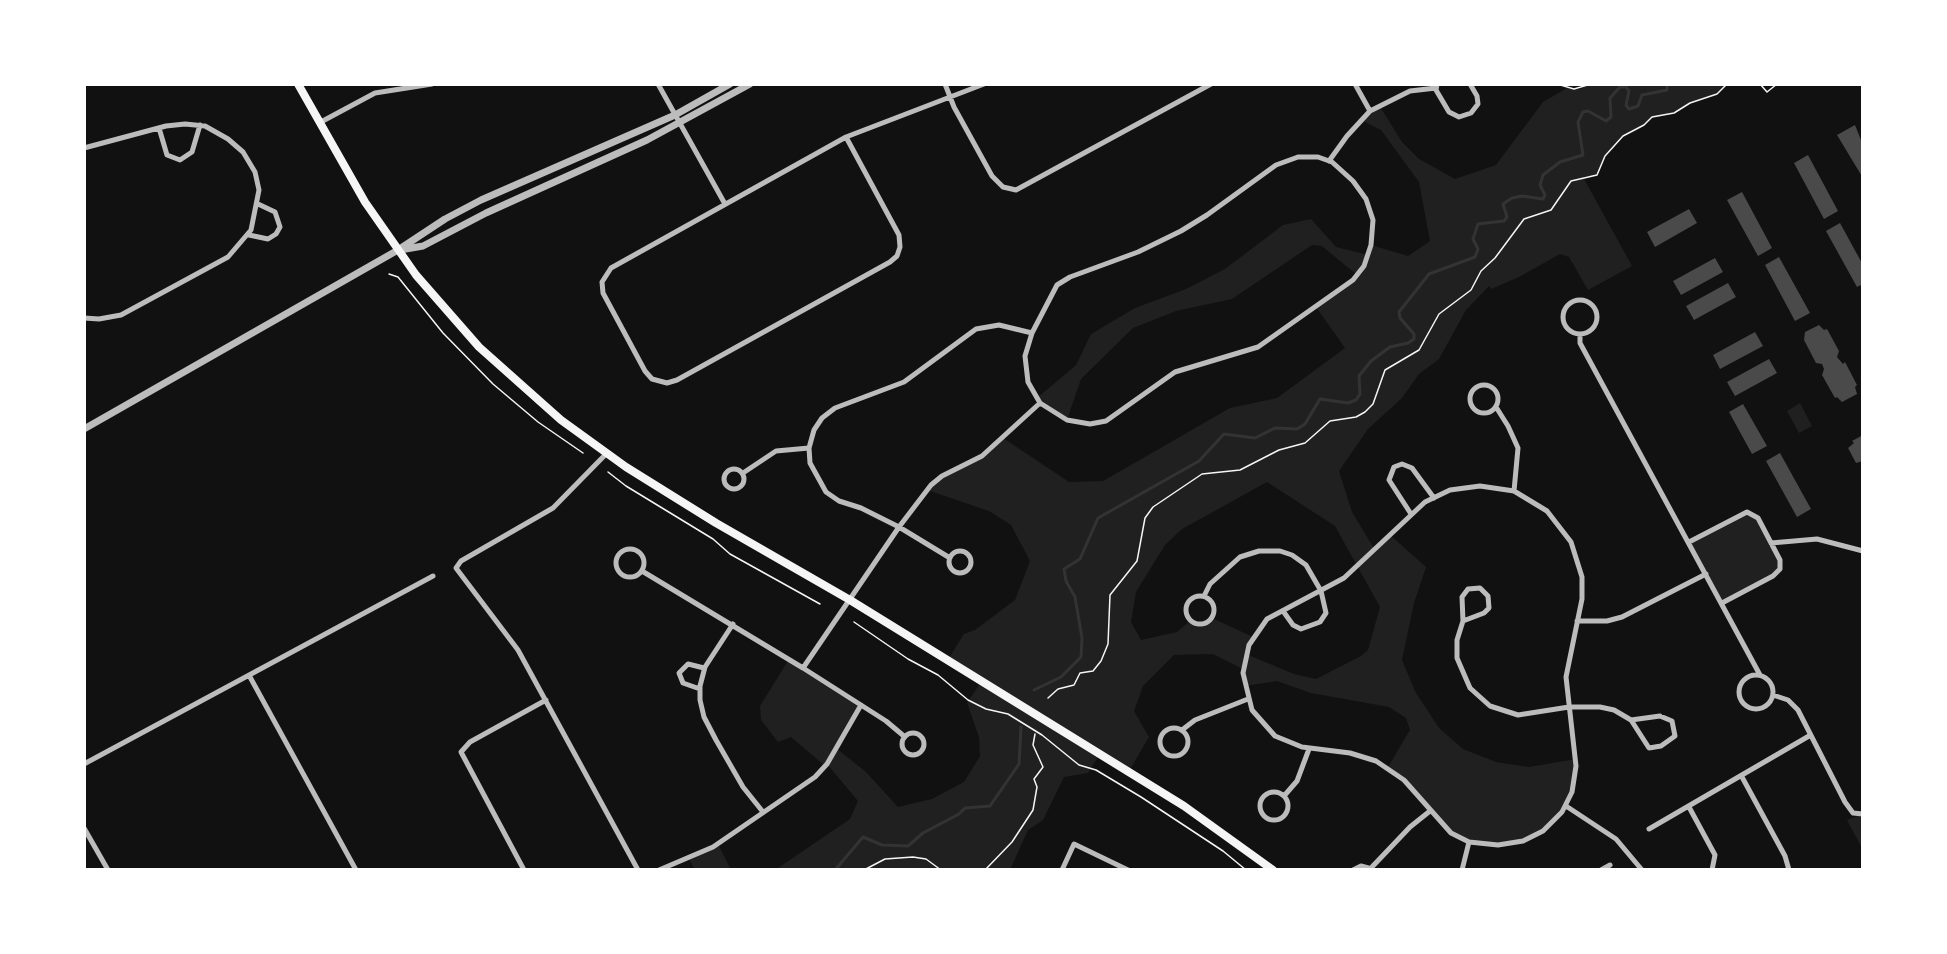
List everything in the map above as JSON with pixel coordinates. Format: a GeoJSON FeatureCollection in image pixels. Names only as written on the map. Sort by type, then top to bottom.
{"type":"FeatureCollection","features":[{"type":"Feature","properties":{"kind":"main road"},"geometry":{"type":"LineString","coordinates":[[298,84],[365,202],[430,292],[479,347],[561,420],[606,454],[716,523],[850,600],[1184,806],[1273,870]]}},
{"type":"Feature","properties":{"kind":"street"},"geometry":{"type":"LineString","coordinates":[[319,123],[375,93],[432,84]]}},
{"type":"Feature","properties":{"kind":"street"},"geometry":{"type":"LineString","coordinates":[[658,84],[725,204]]}},
{"type":"Feature","properties":{"kind":"street"},"geometry":{"type":"LineString","coordinates":[[84,429],[398,250],[435,225],[481,200],[675,115],[730,84]]}},
{"type":"Feature","properties":{"kind":"street"},"geometry":{"type":"LineString","coordinates":[[398,250],[423,246],[486,213],[680,123],[750,84]]}},
{"type":"Feature","properties":{"kind":"street"},"geometry":{"type":"LineString","coordinates":[[945,84],[950,99],[994,179],[1003,187],[1016,190],[1023,189],[1211,84]]}},
{"type":"Feature","properties":{"kind":"street"},"geometry":{"type":"LineString","coordinates":[[846,137],[900,237],[899,250],[890,262],[670,383],[654,380],[645,371],[604,296],[602,284],[604,276],[616,264],[846,137],[878,123],[950,99],[984,84]]}},
{"type":"Feature","properties":{"kind":"street"},"geometry":{"type":"LineString","coordinates":[[1355,84],[1370,111]]}},
{"type":"Feature","properties":{"kind":"street"},"geometry":{"type":"LineString","coordinates":[[1329,160],[1370,111],[1410,91],[1436,86],[1450,114],[1461,117],[1471,113],[1478,104],[1477,96],[1470,84]]}},
{"type":"Feature","properties":{"kind":"street"},"geometry":{"type":"LineString","coordinates":[[84,148],[159,128],[182,124],[200,125],[223,135],[246,156],[256,176],[258,204],[249,235],[228,257],[124,313],[104,318],[84,318]]}},
{"type":"Feature","properties":{"kind":"street"},"geometry":{"type":"LineString","coordinates":[[159,128],[167,155],[180,160],[191,153],[200,125]]}},
{"type":"Feature","properties":{"kind":"street"},"geometry":{"type":"LineString","coordinates":[[1308,156],[1329,160],[1356,184],[1366,200],[1373,220],[1368,257],[1360,272],[1347,285],[1258,347],[1175,372],[1121,413],[1106,421],[1090,424],[1066,420],[1040,403],[1030,387],[1025,356],[1032,333],[1052,292],[1065,279],[1138,252],[1181,231],[1285,160],[1308,156]]}},
{"type":"Feature","properties":{"kind":"street"},"geometry":{"type":"LineString","coordinates":[[249,235],[269,238],[277,233],[280,227],[275,212],[258,204]]}},
{"type":"Feature","properties":{"kind":"street"},"geometry":{"type":"LineString","coordinates":[[1579,300],[1590,304],[1596,315],[1592,328],[1580,334],[1568,329],[1563,319],[1567,306],[1579,300]]}},
{"type":"Feature","properties":{"kind":"street"},"geometry":{"type":"LineString","coordinates":[[950,558],[899,527],[861,508],[838,501],[826,492],[811,469],[809,448],[817,424],[831,410],[904,382],[976,329],[1004,325],[1032,333]]}},
{"type":"Feature","properties":{"kind":"street"},"geometry":{"type":"LineString","coordinates":[[1580,334],[1580,343],[1760,675],[1770,682],[1773,695],[1769,703],[1759,708],[1751,708],[1742,701],[1739,693],[1742,683],[1750,676],[1760,675]]}},
{"type":"Feature","properties":{"kind":"street"},"geometry":{"type":"LineString","coordinates":[[1496,407],[1486,413],[1475,411],[1470,403],[1472,391],[1480,385],[1492,387],[1498,397],[1496,407],[1518,448],[1514,491]]}},
{"type":"Feature","properties":{"kind":"street"},"geometry":{"type":"LineString","coordinates":[[803,668],[899,527],[934,482],[982,456],[1040,403]]}},
{"type":"Feature","properties":{"kind":"street"},"geometry":{"type":"LineString","coordinates":[[743,473],[776,451],[809,448]]}},
{"type":"Feature","properties":{"kind":"street"},"geometry":{"type":"LineString","coordinates":[[606,454],[553,508],[459,563],[456,569],[513,643],[638,870]]}},
{"type":"Feature","properties":{"kind":"street"},"geometry":{"type":"LineString","coordinates":[[1411,514],[1389,482],[1389,474],[1394,467],[1402,464],[1412,468],[1434,498]]}},
{"type":"Feature","properties":{"kind":"street"},"geometry":{"type":"LineString","coordinates":[[729,469],[737,469],[743,473],[743,483],[737,488],[731,489],[724,483],[724,475],[729,469]]}},
{"type":"Feature","properties":{"kind":"street"},"geometry":{"type":"LineString","coordinates":[[1474,486],[1514,491],[1546,511],[1571,542],[1582,577],[1582,599],[1566,671],[1576,771],[1566,806],[1547,828],[1528,839],[1498,845],[1469,842],[1451,833],[1404,780],[1388,767],[1350,753],[1295,745],[1272,733],[1257,718],[1248,699],[1243,673],[1249,645],[1263,623],[1353,571],[1411,514],[1434,498],[1450,490],[1474,486]]}},
{"type":"Feature","properties":{"kind":"street"},"geometry":{"type":"LineString","coordinates":[[1689,542],[1749,512],[1757,516],[1780,562],[1778,572],[1722,603]]}},
{"type":"Feature","properties":{"kind":"street"},"geometry":{"type":"LineString","coordinates":[[1771,543],[1817,539],[1863,551]]}},
{"type":"Feature","properties":{"kind":"street"},"geometry":{"type":"LineString","coordinates":[[627,549],[638,552],[644,559],[642,571],[633,578],[621,575],[616,567],[617,556],[627,549]]}},
{"type":"Feature","properties":{"kind":"street"},"geometry":{"type":"LineString","coordinates":[[1204,596],[1210,584],[1236,560],[1264,550],[1284,552],[1300,559],[1321,591],[1326,614],[1316,624],[1306,629],[1297,628],[1283,610]]}},
{"type":"Feature","properties":{"kind":"street"},"geometry":{"type":"LineString","coordinates":[[956,552],[965,552],[971,561],[970,568],[963,573],[956,572],[950,566],[950,558],[956,552]]}},
{"type":"Feature","properties":{"kind":"street"},"geometry":{"type":"LineString","coordinates":[[642,571],[803,668],[861,705],[905,737]]}},
{"type":"Feature","properties":{"kind":"street"},"geometry":{"type":"LineString","coordinates":[[1577,621],[1607,621],[1622,617],[1706,574]]}},
{"type":"Feature","properties":{"kind":"street"},"geometry":{"type":"LineString","coordinates":[[84,764],[434,576]]}},
{"type":"Feature","properties":{"kind":"street"},"geometry":{"type":"LineString","coordinates":[[1462,621],[1484,613],[1489,608],[1489,598],[1482,589],[1473,587],[1463,594],[1462,621],[1457,640],[1458,662],[1466,681],[1482,700],[1497,709],[1515,714],[1569,707],[1608,708],[1631,720],[1649,748],[1661,747],[1674,736],[1674,725],[1667,717],[1631,720]]}},
{"type":"Feature","properties":{"kind":"street"},"geometry":{"type":"LineString","coordinates":[[1204,596],[1213,603],[1214,614],[1207,622],[1196,623],[1188,618],[1186,606],[1194,597],[1204,596]]}},
{"type":"Feature","properties":{"kind":"street"},"geometry":{"type":"LineString","coordinates":[[733,624],[704,668],[700,689],[706,722],[743,787],[763,812]]}},
{"type":"Feature","properties":{"kind":"street"},"geometry":{"type":"LineString","coordinates":[[700,689],[683,683],[679,673],[688,664],[704,668]]}},
{"type":"Feature","properties":{"kind":"street"},"geometry":{"type":"LineString","coordinates":[[250,676],[356,870]]}},
{"type":"Feature","properties":{"kind":"street"},"geometry":{"type":"LineString","coordinates":[[1773,695],[1793,704],[1801,715],[1809,736],[1850,810],[1863,814]]}},
{"type":"Feature","properties":{"kind":"street"},"geometry":{"type":"LineString","coordinates":[[1182,730],[1188,739],[1186,750],[1177,756],[1168,755],[1161,746],[1161,736],[1170,728],[1182,730],[1195,720],[1248,699]]}},
{"type":"Feature","properties":{"kind":"street"},"geometry":{"type":"LineString","coordinates":[[524,870],[461,751],[474,739],[546,700]]}},
{"type":"Feature","properties":{"kind":"street"},"geometry":{"type":"LineString","coordinates":[[659,870],[713,847],[820,772],[861,705]]}},
{"type":"Feature","properties":{"kind":"street"},"geometry":{"type":"LineString","coordinates":[[911,733],[920,734],[924,742],[923,749],[914,755],[907,753],[903,745],[905,737],[911,733]]}},
{"type":"Feature","properties":{"kind":"street"},"geometry":{"type":"LineString","coordinates":[[1649,829],[1809,736]]}},
{"type":"Feature","properties":{"kind":"street"},"geometry":{"type":"LineString","coordinates":[[1284,796],[1297,781],[1310,749]]}},
{"type":"Feature","properties":{"kind":"street"},"geometry":{"type":"LineString","coordinates":[[1742,777],[1785,856],[1790,870]]}},
{"type":"Feature","properties":{"kind":"street"},"geometry":{"type":"LineString","coordinates":[[1273,792],[1284,796],[1289,806],[1285,816],[1274,821],[1264,816],[1260,805],[1264,796],[1273,792]]}},
{"type":"Feature","properties":{"kind":"street"},"geometry":{"type":"LineString","coordinates":[[1566,806],[1616,838],[1642,870]]}},
{"type":"Feature","properties":{"kind":"street"},"geometry":{"type":"LineString","coordinates":[[1689,807],[1714,852],[1715,862],[1712,870]]}},
{"type":"Feature","properties":{"kind":"street"},"geometry":{"type":"LineString","coordinates":[[1353,870],[1361,866],[1372,869],[1406,832],[1430,811]]}},
{"type":"Feature","properties":{"kind":"street"},"geometry":{"type":"LineString","coordinates":[[84,828],[108,870]]}},
{"type":"Feature","properties":{"kind":"street"},"geometry":{"type":"LineString","coordinates":[[1462,870],[1469,842]]}},
{"type":"Feature","properties":{"kind":"street"},"geometry":{"type":"LineString","coordinates":[[1062,870],[1074,844],[1128,870]]}},
{"type":"Feature","properties":{"kind":"street"},"geometry":{"type":"LineString","coordinates":[[1600,870],[1610,865]]}},
{"type":"Feature","properties":{"kind":"path"},"geometry":{"type":"LineString","coordinates":[[1557,84],[1576,89],[1591,84]]}},
{"type":"Feature","properties":{"kind":"path"},"geometry":{"type":"LineString","coordinates":[[1048,698],[1058,689],[1074,685],[1080,674],[1094,671],[1101,661],[1108,644],[1110,595],[1137,561],[1145,518],[1153,507],[1202,474],[1240,470],[1279,450],[1305,443],[1330,421],[1356,417],[1365,412],[1373,404],[1385,370],[1418,352],[1439,314],[1471,290],[1481,271],[1495,258],[1524,219],[1551,210],[1571,181],[1597,175],[1605,156],[1623,137],[1644,125],[1652,117],[1674,113],[1689,103],[1717,94],[1727,84]]}},
{"type":"Feature","properties":{"kind":"path"},"geometry":{"type":"LineString","coordinates":[[1761,84],[1767,92],[1777,84]]}},
{"type":"Feature","properties":{"kind":"path"},"geometry":{"type":"LineString","coordinates":[[389,274],[398,277],[443,333],[498,389],[538,422],[582,453]]}},
{"type":"Feature","properties":{"kind":"path"},"geometry":{"type":"LineString","coordinates":[[608,471],[626,486],[712,539],[730,554],[820,604]]}},
{"type":"Feature","properties":{"kind":"path"},"geometry":{"type":"LineString","coordinates":[[854,622],[908,659],[938,675],[968,700],[986,709],[1008,714],[1042,735],[1079,765],[1096,770],[1141,797],[1223,851],[1246,870]]}},
{"type":"Feature","properties":{"kind":"path"},"geometry":{"type":"LineString","coordinates":[[985,870],[1012,842],[1033,810],[1038,787],[1034,779],[1043,767],[1033,745],[1035,734]]}},
{"type":"Feature","properties":{"kind":"path"},"geometry":{"type":"LineString","coordinates":[[864,870],[885,859],[913,857],[926,859],[941,870]]}},
{"type":"Feature","properties":{"kind":"shaded area"},"geometry":{"type":"Polygon","coordinates":[[[1591,84],[1727,84],[1717,94],[1689,103],[1670,114],[1652,117],[1644,125],[1625,135],[1605,156],[1597,175],[1583,177],[1632,266],[1588,290],[1569,257],[1560,254],[1519,277],[1491,289],[1489,286],[1466,310],[1439,359],[1419,374],[1402,398],[1368,429],[1339,471],[1352,512],[1375,550],[1390,535],[1426,567],[1414,603],[1402,660],[1416,693],[1439,728],[1463,749],[1496,762],[1529,767],[1576,759],[1576,771],[1566,806],[1547,828],[1512,844],[1469,842],[1451,833],[1409,784],[1388,767],[1410,730],[1406,718],[1389,707],[1311,693],[1277,681],[1245,686],[1243,669],[1213,654],[1174,655],[1143,686],[1134,711],[1149,737],[1129,771],[1100,754],[1088,773],[1064,777],[1043,820],[1028,830],[1010,870],[775,870],[850,819],[858,801],[827,764],[825,766],[791,737],[778,742],[761,720],[760,706],[789,659],[861,705],[836,748],[866,772],[898,807],[932,799],[964,782],[980,756],[979,737],[967,703],[981,682],[947,661],[964,634],[975,630],[1015,600],[1030,561],[1011,525],[989,511],[927,490],[935,482],[974,461],[1003,438],[1069,482],[1103,481],[1230,408],[1277,398],[1345,348],[1316,307],[1357,275],[1322,246],[1312,245],[1232,299],[1176,311],[1133,328],[1081,379],[1067,420],[1037,398],[1076,365],[1091,334],[1135,308],[1186,289],[1225,269],[1283,225],[1311,219],[1336,247],[1368,255],[1371,245],[1408,256],[1430,241],[1419,182],[1381,130],[1361,120],[1379,105],[1402,142],[1419,159],[1455,179],[1496,165],[1543,102],[1567,88],[1580,89],[1591,84]],[[1267,482],[1182,529],[1165,545],[1136,592],[1131,622],[1141,640],[1177,632],[1191,620],[1203,624],[1212,618],[1253,637],[1246,654],[1294,674],[1316,679],[1361,656],[1368,650],[1380,607],[1335,526],[1267,482]]]}},
{"type":"Feature","properties":{"kind":"shaded area"},"geometry":{"type":"Polygon","coordinates":[[[1800,403],[1812,426],[1799,433],[1787,411],[1800,403]]]}},
{"type":"Feature","properties":{"kind":"shaded area"},"geometry":{"type":"Polygon","coordinates":[[[1752,512],[1780,560],[1778,572],[1722,603],[1689,542],[1752,512]]]}},
{"type":"Feature","properties":{"kind":"shaded area"},"geometry":{"type":"Polygon","coordinates":[[[1863,814],[1863,850],[1847,820],[1863,814]]]}},
{"type":"Feature","properties":{"kind":"shaded area"},"geometry":{"type":"Polygon","coordinates":[[[718,844],[731,870],[695,870],[689,859],[718,844]]]}},
{"type":"Feature","properties":{"kind":"building"},"geometry":{"type":"Polygon","coordinates":[[[1855,125],[1863,145],[1863,178],[1837,135],[1855,125]]]}},
{"type":"Feature","properties":{"kind":"building"},"geometry":{"type":"Polygon","coordinates":[[[1808,155],[1838,211],[1824,219],[1794,163],[1808,155]]]}},
{"type":"Feature","properties":{"kind":"building"},"geometry":{"type":"Polygon","coordinates":[[[1742,192],[1772,248],[1758,256],[1727,200],[1742,192]]]}},
{"type":"Feature","properties":{"kind":"building"},"geometry":{"type":"Polygon","coordinates":[[[1689,209],[1697,223],[1655,247],[1647,232],[1689,209]]]}},
{"type":"Feature","properties":{"kind":"building"},"geometry":{"type":"Polygon","coordinates":[[[1840,223],[1863,265],[1863,284],[1857,287],[1826,231],[1840,223]]]}},
{"type":"Feature","properties":{"kind":"building"},"geometry":{"type":"Polygon","coordinates":[[[1779,257],[1810,313],[1795,321],[1765,265],[1779,257]]]}},
{"type":"Feature","properties":{"kind":"building"},"geometry":{"type":"Polygon","coordinates":[[[1715,258],[1723,272],[1681,295],[1673,281],[1715,258]]]}},
{"type":"Feature","properties":{"kind":"building"},"geometry":{"type":"Polygon","coordinates":[[[1728,283],[1736,297],[1694,320],[1686,306],[1728,283]]]}},
{"type":"Feature","properties":{"kind":"building"},"geometry":{"type":"Polygon","coordinates":[[[1819,325],[1824,330],[1827,329],[1839,351],[1837,357],[1843,364],[1845,362],[1857,385],[1855,387],[1857,394],[1842,402],[1837,397],[1835,398],[1822,375],[1824,369],[1822,364],[1816,363],[1804,340],[1805,332],[1819,325]]]}},
{"type":"Feature","properties":{"kind":"building"},"geometry":{"type":"Polygon","coordinates":[[[1755,332],[1763,346],[1720,369],[1713,355],[1755,332]]]}},
{"type":"Feature","properties":{"kind":"building"},"geometry":{"type":"Polygon","coordinates":[[[1769,359],[1777,373],[1735,396],[1727,382],[1769,359]]]}},
{"type":"Feature","properties":{"kind":"building"},"geometry":{"type":"Polygon","coordinates":[[[1743,404],[1767,446],[1752,454],[1729,412],[1743,404]]]}},
{"type":"Feature","properties":{"kind":"building"},"geometry":{"type":"Polygon","coordinates":[[[1863,435],[1863,461],[1856,463],[1848,448],[1854,443],[1852,441],[1863,435]]]}},
{"type":"Feature","properties":{"kind":"building"},"geometry":{"type":"Polygon","coordinates":[[[1780,453],[1811,509],[1797,517],[1766,461],[1780,453]]]}},
{"type":"Feature","properties":{"kind":"waterway"},"geometry":{"type":"LineString","coordinates":[[1034,690],[1061,677],[1081,657],[1082,638],[1075,597],[1066,581],[1064,569],[1080,559],[1098,518],[1199,461],[1224,434],[1255,438],[1275,428],[1297,429],[1305,424],[1320,399],[1348,403],[1356,400],[1360,394],[1359,376],[1371,361],[1390,347],[1408,343],[1414,339],[1414,334],[1400,318],[1399,312],[1429,274],[1475,257],[1478,249],[1473,239],[1478,224],[1504,221],[1507,217],[1503,204],[1512,198],[1522,196],[1543,199],[1545,195],[1540,185],[1543,175],[1560,162],[1583,155],[1578,122],[1583,112],[1588,111],[1606,121],[1611,117],[1610,98],[1620,87],[1626,87],[1629,91],[1626,105],[1629,109],[1638,106],[1642,95],[1667,90],[1667,84]]}},
{"type":"Feature","properties":{"kind":"waterway"},"geometry":{"type":"LineString","coordinates":[[835,870],[863,837],[882,845],[908,846],[923,833],[959,814],[965,808],[990,806],[1019,764],[1021,727]]}}]}
